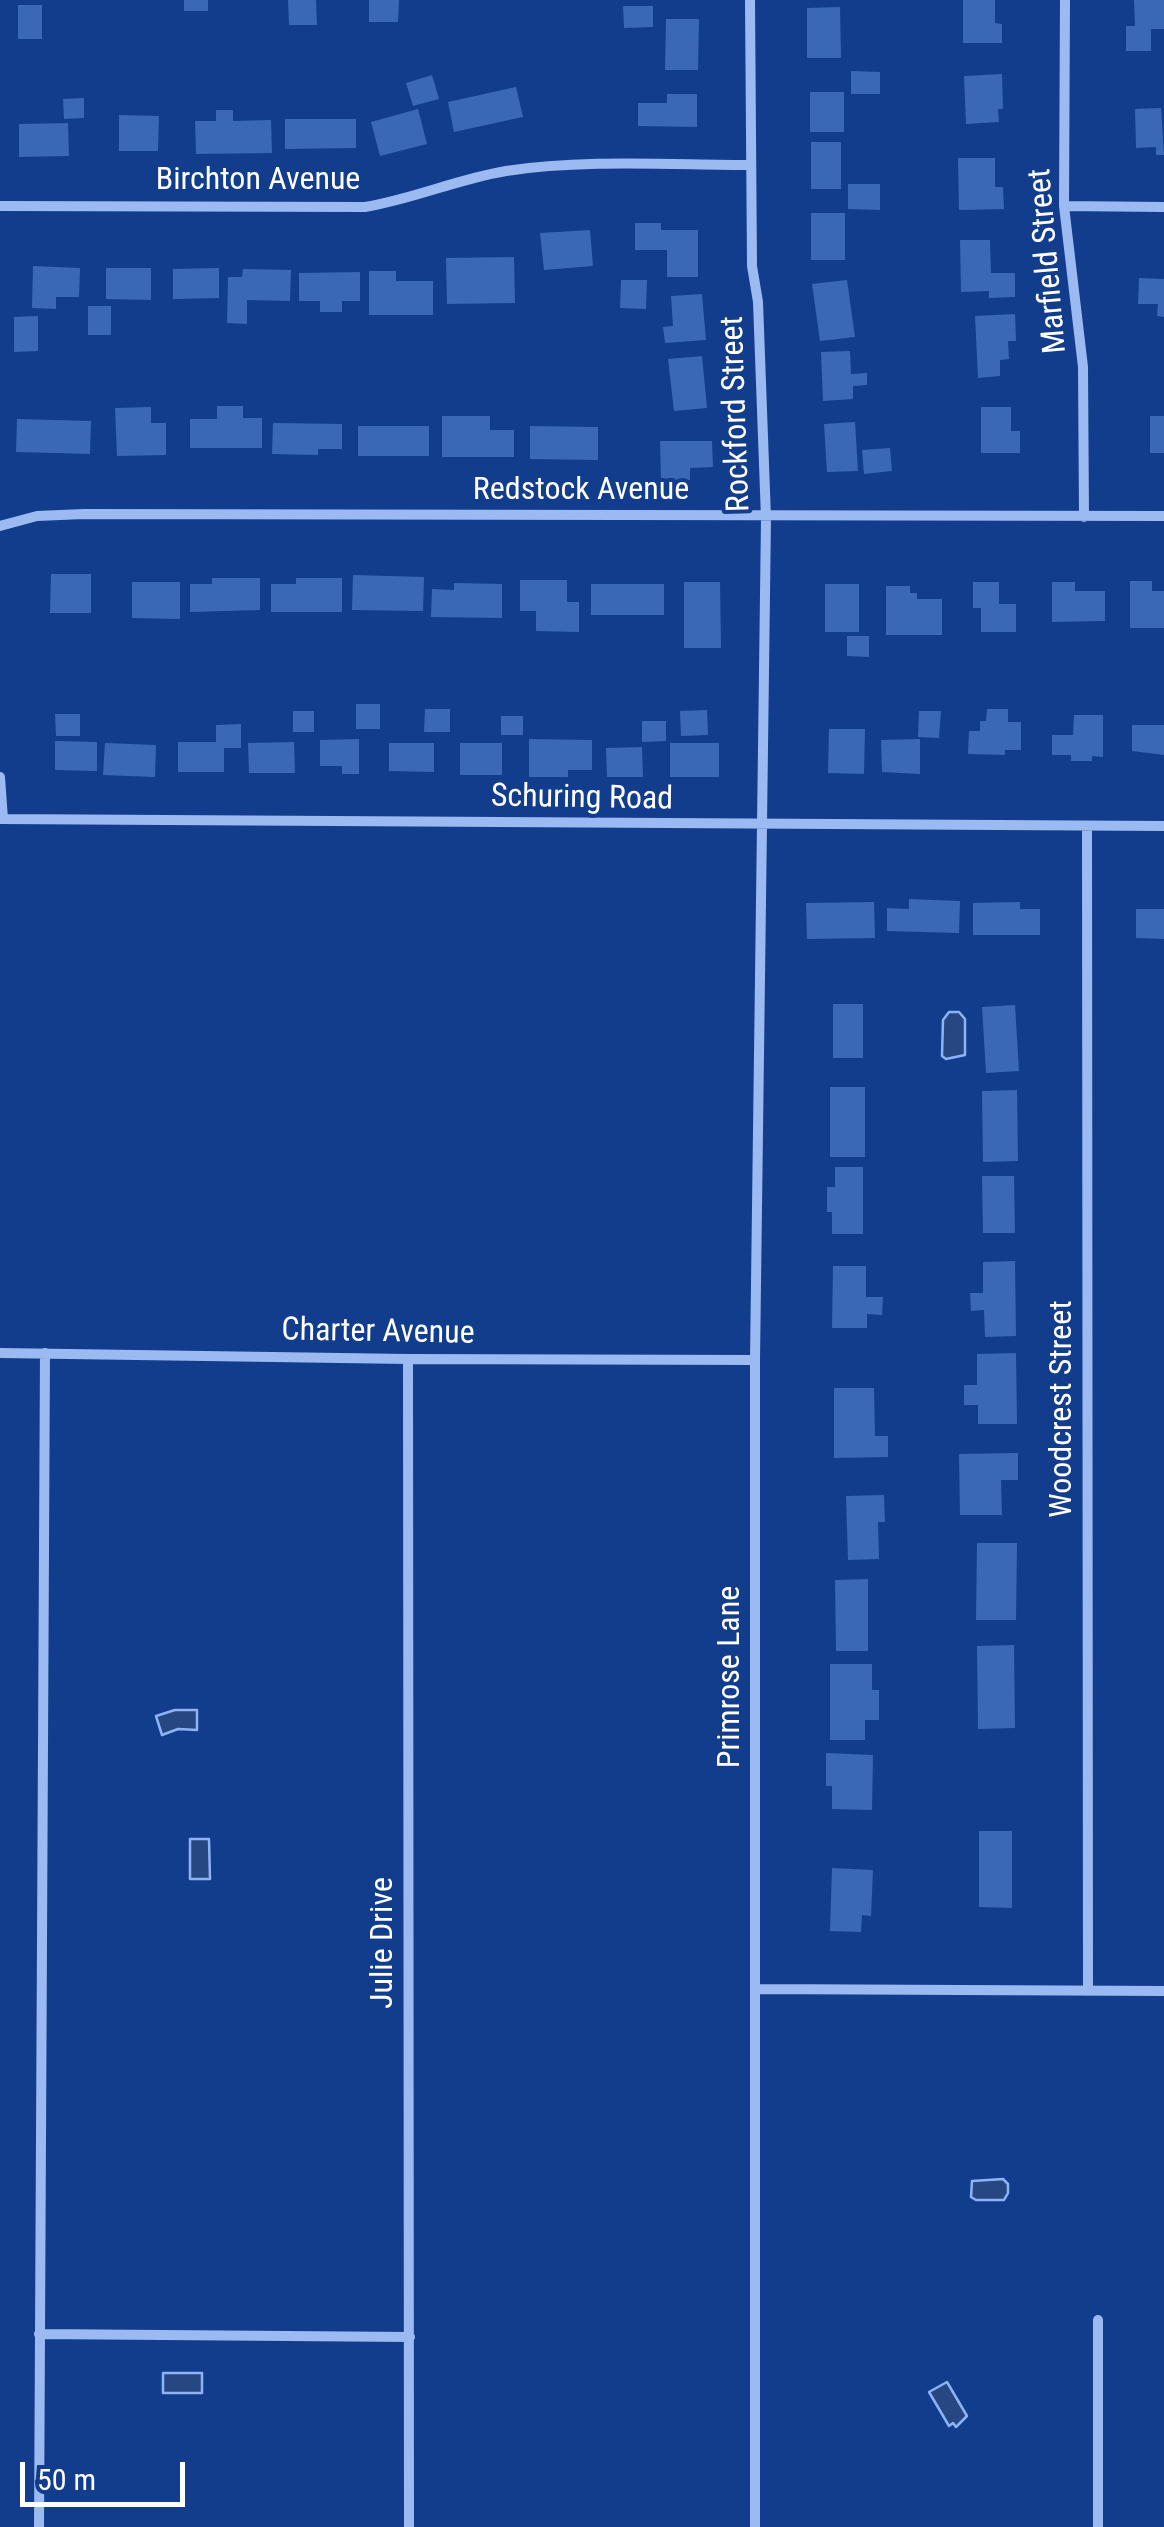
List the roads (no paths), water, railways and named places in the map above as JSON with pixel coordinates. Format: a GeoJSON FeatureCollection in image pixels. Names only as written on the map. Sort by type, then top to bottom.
{"type":"FeatureCollection","features":[{"type":"Feature","properties":{"kind":"street","name":"Rockford Street"},"geometry":{"type":"LineString","coordinates":[[750,0],[752,266],[758,302],[766,518],[760,826]]}},
{"type":"Feature","properties":{"kind":"street","name":"Marfield Street"},"geometry":{"type":"LineString","coordinates":[[1065,0],[1064,206],[1082,366],[1084,517]]}},
{"type":"Feature","properties":{"kind":"street","name":"Birchton Avenue"},"geometry":{"type":"LineString","coordinates":[[0,206],[365,207],[396,202],[470,178],[543,166],[752,165]]}},
{"type":"Feature","properties":{"kind":"street"},"geometry":{"type":"LineString","coordinates":[[1064,206],[1164,207]]}},
{"type":"Feature","properties":{"kind":"street","name":"Redstock Avenue"},"geometry":{"type":"LineString","coordinates":[[0,526],[37,516],[84,514],[1164,516]]}},
{"type":"Feature","properties":{"kind":"street"},"geometry":{"type":"LineString","coordinates":[[0,777],[2,819]]}},
{"type":"Feature","properties":{"kind":"street","name":"Schuring Road"},"geometry":{"type":"LineString","coordinates":[[2,819],[1164,826]]}},
{"type":"Feature","properties":{"kind":"street","name":"Primrose Lane"},"geometry":{"type":"LineString","coordinates":[[755,2527],[755,1360],[760,826]]}},
{"type":"Feature","properties":{"kind":"street","name":"Woodcrest Street"},"geometry":{"type":"LineString","coordinates":[[1088,828],[1088,1991]]}},
{"type":"Feature","properties":{"kind":"street","name":"Charter Avenue"},"geometry":{"type":"LineString","coordinates":[[0,1353],[408,1360],[755,1360]]}},
{"type":"Feature","properties":{"kind":"street"},"geometry":{"type":"LineString","coordinates":[[39,2527],[46,1353]]}},
{"type":"Feature","properties":{"kind":"street","name":"Julie Drive"},"geometry":{"type":"LineString","coordinates":[[408,1360],[410,2527]]}},
{"type":"Feature","properties":{"kind":"street"},"geometry":{"type":"LineString","coordinates":[[757,1990],[1164,1991]]}},
{"type":"Feature","properties":{"kind":"street"},"geometry":{"type":"LineString","coordinates":[[1098,2320],[1098,2527]]}},
{"type":"Feature","properties":{"kind":"street"},"geometry":{"type":"LineString","coordinates":[[39,2334],[410,2336]]}},
{"type":"Feature","properties":{"kind":"water"},"geometry":{"type":"Polygon","coordinates":[[[949,1012],[959,1012],[965,1019],[965,1055],[946,1059],[942,1056],[943,1020],[949,1012]]]}},
{"type":"Feature","properties":{"kind":"water"},"geometry":{"type":"Polygon","coordinates":[[[175,1710],[197,1710],[197,1730],[178,1729],[162,1735],[156,1716],[175,1710]]]}},
{"type":"Feature","properties":{"kind":"water"},"geometry":{"type":"Polygon","coordinates":[[[190,1839],[209,1839],[210,1879],[190,1879],[190,1839]]]}},
{"type":"Feature","properties":{"kind":"water"},"geometry":{"type":"Polygon","coordinates":[[[1003,2179],[1008,2184],[1004,2200],[971,2197],[972,2181],[1003,2179]]]}},
{"type":"Feature","properties":{"kind":"water"},"geometry":{"type":"Polygon","coordinates":[[[163,2373],[202,2373],[202,2393],[163,2393],[163,2373]]]}},
{"type":"Feature","properties":{"kind":"water"},"geometry":{"type":"Polygon","coordinates":[[[947,2382],[967,2416],[956,2427],[953,2423],[949,2426],[929,2392],[947,2382]]]}}]}
